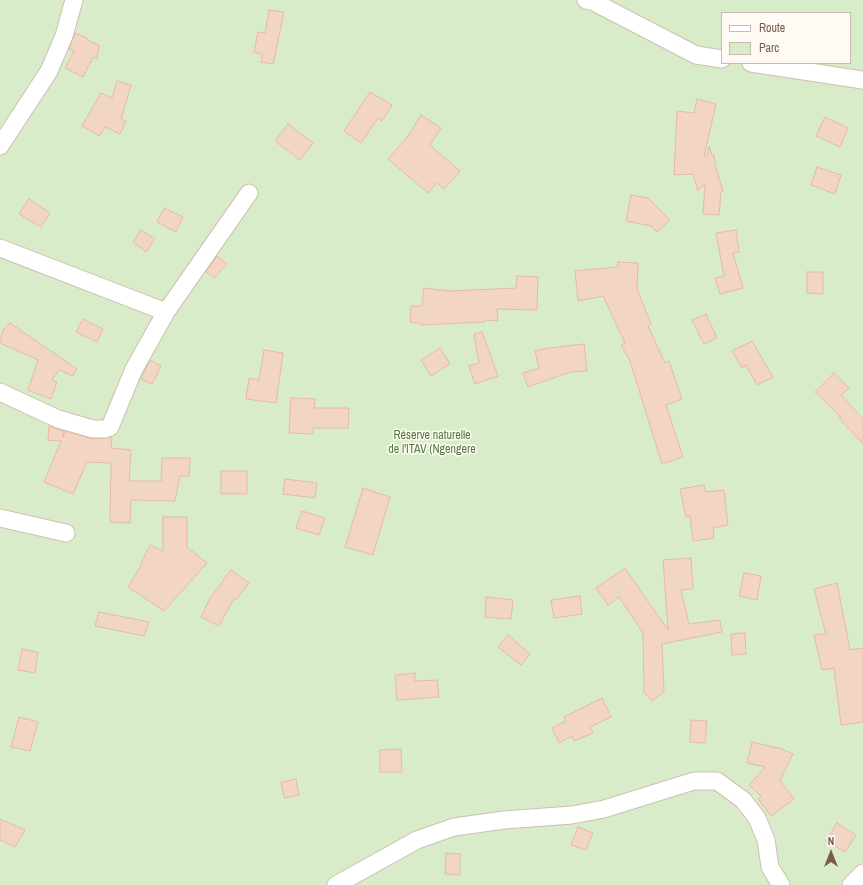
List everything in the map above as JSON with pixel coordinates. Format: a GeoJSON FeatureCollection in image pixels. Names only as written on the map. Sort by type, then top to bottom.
{"type":"FeatureCollection","features":[{"type":"Feature","properties":{"kind":"street"},"geometry":{"type":"LineString","coordinates":[[0,146],[49,71],[64,36],[74,0]]}},
{"type":"Feature","properties":{"kind":"street"},"geometry":{"type":"LineString","coordinates":[[586,0],[592,1],[696,55],[721,59]]}},
{"type":"Feature","properties":{"kind":"street"},"geometry":{"type":"LineString","coordinates":[[758,64],[863,80]]}},
{"type":"Feature","properties":{"kind":"street"},"geometry":{"type":"LineString","coordinates":[[0,392],[58,419],[94,429],[105,429],[110,427],[134,369],[166,312],[249,193]]}},
{"type":"Feature","properties":{"kind":"street"},"geometry":{"type":"LineString","coordinates":[[0,248],[166,312]]}},
{"type":"Feature","properties":{"kind":"street"},"geometry":{"type":"LineString","coordinates":[[0,518],[66,533]]}},
{"type":"Feature","properties":{"kind":"street"},"geometry":{"type":"LineString","coordinates":[[336,885],[417,840],[454,827],[504,820],[572,815],[604,809],[694,781],[717,781],[743,800],[757,818],[766,840],[770,867],[781,885]]}},
{"type":"Feature","properties":{"kind":"street"},"geometry":{"type":"LineString","coordinates":[[851,885],[863,873]]}},
{"type":"Feature","properties":{"kind":"green space","name":"Réserve naturelle de l'ITAV (Ngengere"},"geometry":{"type":"Polygon","coordinates":[[[0,0],[863,0],[863,885],[0,885],[0,0]]]}},
{"type":"Feature","properties":{"kind":"building"},"geometry":{"type":"Polygon","coordinates":[[[269,10],[284,12],[273,64],[261,62],[262,54],[254,52],[258,32],[265,33],[269,10]]]}},
{"type":"Feature","properties":{"kind":"building"},"geometry":{"type":"Polygon","coordinates":[[[75,33],[99,45],[97,59],[93,57],[83,77],[65,68],[74,51],[69,49],[75,33]]]}},
{"type":"Feature","properties":{"kind":"building"},"geometry":{"type":"Polygon","coordinates":[[[117,81],[131,85],[121,119],[126,121],[120,134],[105,127],[100,136],[82,126],[101,93],[112,98],[117,81]]]}},
{"type":"Feature","properties":{"kind":"building"},"geometry":{"type":"Polygon","coordinates":[[[370,92],[392,105],[382,121],[378,118],[361,143],[344,131],[370,92]]]}},
{"type":"Feature","properties":{"kind":"building"},"geometry":{"type":"Polygon","coordinates":[[[697,99],[716,104],[704,156],[707,156],[709,146],[712,155],[714,155],[716,168],[723,191],[721,192],[719,215],[703,214],[705,184],[698,191],[693,174],[674,175],[677,111],[694,113],[697,99]]]}},
{"type":"Feature","properties":{"kind":"building"},"geometry":{"type":"Polygon","coordinates":[[[421,115],[441,128],[430,145],[460,171],[444,189],[437,183],[428,193],[388,159],[408,136],[421,115]]]}},
{"type":"Feature","properties":{"kind":"building"},"geometry":{"type":"Polygon","coordinates":[[[825,117],[848,128],[840,147],[816,136],[825,117]]]}},
{"type":"Feature","properties":{"kind":"building"},"geometry":{"type":"Polygon","coordinates":[[[288,124],[313,143],[300,160],[275,141],[288,124]]]}},
{"type":"Feature","properties":{"kind":"building"},"geometry":{"type":"Polygon","coordinates":[[[817,167],[841,175],[835,194],[811,185],[817,167]]]}},
{"type":"Feature","properties":{"kind":"building"},"geometry":{"type":"Polygon","coordinates":[[[631,195],[648,198],[670,220],[657,232],[651,226],[626,221],[631,195]]]}},
{"type":"Feature","properties":{"kind":"building"},"geometry":{"type":"Polygon","coordinates":[[[29,199],[50,213],[41,227],[19,214],[29,199]]]}},
{"type":"Feature","properties":{"kind":"building"},"geometry":{"type":"Polygon","coordinates":[[[164,208],[183,217],[176,232],[157,222],[164,208]]]}},
{"type":"Feature","properties":{"kind":"building"},"geometry":{"type":"Polygon","coordinates":[[[141,230],[155,239],[146,252],[133,242],[141,230]]]}},
{"type":"Feature","properties":{"kind":"building"},"geometry":{"type":"Polygon","coordinates":[[[736,230],[739,252],[733,253],[743,288],[720,294],[715,278],[724,276],[716,233],[736,230]]]}},
{"type":"Feature","properties":{"kind":"building"},"geometry":{"type":"Polygon","coordinates":[[[217,256],[227,264],[214,278],[206,272],[217,256]]]}},
{"type":"Feature","properties":{"kind":"building"},"geometry":{"type":"Polygon","coordinates":[[[618,262],[638,263],[637,289],[651,324],[648,326],[665,363],[669,361],[682,399],[666,405],[683,457],[662,464],[630,361],[621,345],[625,343],[603,296],[578,301],[575,271],[618,267],[618,262]]]}},
{"type":"Feature","properties":{"kind":"building"},"geometry":{"type":"Polygon","coordinates":[[[807,272],[823,272],[823,294],[807,293],[807,272]]]}},
{"type":"Feature","properties":{"kind":"building"},"geometry":{"type":"Polygon","coordinates":[[[517,276],[538,277],[537,310],[497,309],[498,321],[485,320],[485,322],[421,325],[420,323],[410,322],[411,306],[422,306],[424,288],[450,291],[516,288],[517,276]]]}},
{"type":"Feature","properties":{"kind":"building"},"geometry":{"type":"Polygon","coordinates":[[[706,314],[717,338],[704,344],[692,320],[706,314]]]}},
{"type":"Feature","properties":{"kind":"building"},"geometry":{"type":"Polygon","coordinates":[[[83,319],[103,329],[97,342],[76,332],[83,319]]]}},
{"type":"Feature","properties":{"kind":"building"},"geometry":{"type":"Polygon","coordinates":[[[10,323],[77,369],[73,376],[59,370],[52,380],[57,382],[51,399],[28,390],[38,360],[0,343],[3,330],[10,323]]]}},
{"type":"Feature","properties":{"kind":"building"},"geometry":{"type":"Polygon","coordinates":[[[482,332],[498,376],[475,384],[469,366],[479,363],[474,334],[482,332]]]}},
{"type":"Feature","properties":{"kind":"building"},"geometry":{"type":"Polygon","coordinates":[[[752,341],[773,377],[757,385],[746,365],[742,368],[732,351],[752,341]]]}},
{"type":"Feature","properties":{"kind":"building"},"geometry":{"type":"Polygon","coordinates":[[[584,344],[587,371],[570,372],[528,387],[523,373],[539,368],[535,351],[584,344]]]}},
{"type":"Feature","properties":{"kind":"building"},"geometry":{"type":"Polygon","coordinates":[[[440,348],[450,364],[431,376],[421,360],[440,348]]]}},
{"type":"Feature","properties":{"kind":"building"},"geometry":{"type":"Polygon","coordinates":[[[264,350],[283,353],[276,403],[246,399],[249,378],[259,380],[264,350]]]}},
{"type":"Feature","properties":{"kind":"building"},"geometry":{"type":"Polygon","coordinates":[[[150,360],[161,366],[152,384],[141,379],[150,360]]]}},
{"type":"Feature","properties":{"kind":"building"},"geometry":{"type":"Polygon","coordinates":[[[834,373],[849,388],[841,395],[863,419],[863,444],[839,418],[841,417],[815,392],[834,373]]]}},
{"type":"Feature","properties":{"kind":"building"},"geometry":{"type":"Polygon","coordinates":[[[291,398],[315,399],[314,408],[349,408],[348,428],[313,428],[313,434],[289,433],[291,398]]]}},
{"type":"Feature","properties":{"kind":"building"},"geometry":{"type":"Polygon","coordinates":[[[49,426],[63,431],[63,437],[65,431],[93,439],[112,437],[111,448],[131,450],[129,481],[161,481],[162,458],[190,458],[189,476],[180,476],[175,501],[131,500],[130,523],[110,522],[111,463],[87,462],[73,494],[44,482],[61,441],[48,440],[49,426]]]}},
{"type":"Feature","properties":{"kind":"building"},"geometry":{"type":"Polygon","coordinates":[[[221,471],[247,471],[247,494],[221,494],[221,471]]]}},
{"type":"Feature","properties":{"kind":"building"},"geometry":{"type":"Polygon","coordinates":[[[285,479],[317,483],[315,498],[283,494],[285,479]]]}},
{"type":"Feature","properties":{"kind":"building"},"geometry":{"type":"Polygon","coordinates":[[[704,485],[706,492],[724,490],[728,525],[713,528],[714,538],[693,541],[690,516],[686,517],[680,489],[704,485]]]}},
{"type":"Feature","properties":{"kind":"building"},"geometry":{"type":"Polygon","coordinates":[[[363,488],[390,497],[373,555],[345,547],[363,488]]]}},
{"type":"Feature","properties":{"kind":"building"},"geometry":{"type":"Polygon","coordinates":[[[302,511],[325,518],[319,535],[296,528],[302,511]]]}},
{"type":"Feature","properties":{"kind":"building"},"geometry":{"type":"Polygon","coordinates":[[[163,517],[187,517],[187,547],[207,563],[164,611],[128,587],[142,564],[141,563],[150,545],[163,551],[163,517]]]}},
{"type":"Feature","properties":{"kind":"building"},"geometry":{"type":"Polygon","coordinates":[[[691,558],[693,589],[681,590],[689,624],[720,620],[722,632],[662,644],[664,692],[652,701],[644,692],[643,633],[619,597],[608,605],[596,588],[625,568],[668,630],[663,560],[691,558]]]}},
{"type":"Feature","properties":{"kind":"building"},"geometry":{"type":"Polygon","coordinates":[[[231,570],[249,583],[236,600],[234,598],[219,626],[201,617],[209,600],[231,570]]]}},
{"type":"Feature","properties":{"kind":"building"},"geometry":{"type":"Polygon","coordinates":[[[744,573],[761,576],[757,600],[739,596],[744,573]]]}},
{"type":"Feature","properties":{"kind":"building"},"geometry":{"type":"Polygon","coordinates":[[[837,583],[850,650],[863,648],[863,722],[841,725],[834,668],[822,670],[814,635],[826,634],[814,589],[837,583]]]}},
{"type":"Feature","properties":{"kind":"building"},"geometry":{"type":"Polygon","coordinates":[[[580,596],[582,614],[554,618],[551,600],[580,596]]]}},
{"type":"Feature","properties":{"kind":"building"},"geometry":{"type":"Polygon","coordinates":[[[486,597],[513,600],[511,619],[485,617],[486,597]]]}},
{"type":"Feature","properties":{"kind":"building"},"geometry":{"type":"Polygon","coordinates":[[[99,612],[149,622],[144,636],[95,626],[99,612]]]}},
{"type":"Feature","properties":{"kind":"building"},"geometry":{"type":"Polygon","coordinates":[[[745,633],[746,654],[732,655],[731,634],[745,633]]]}},
{"type":"Feature","properties":{"kind":"building"},"geometry":{"type":"Polygon","coordinates":[[[508,635],[530,654],[521,665],[498,647],[508,635]]]}},
{"type":"Feature","properties":{"kind":"building"},"geometry":{"type":"Polygon","coordinates":[[[22,649],[38,652],[35,673],[18,670],[22,649]]]}},
{"type":"Feature","properties":{"kind":"building"},"geometry":{"type":"Polygon","coordinates":[[[415,673],[415,681],[437,680],[439,697],[397,700],[395,675],[415,673]]]}},
{"type":"Feature","properties":{"kind":"building"},"geometry":{"type":"Polygon","coordinates":[[[602,698],[611,717],[590,727],[593,733],[574,741],[572,736],[559,743],[552,728],[566,721],[564,717],[602,698]]]}},
{"type":"Feature","properties":{"kind":"building"},"geometry":{"type":"Polygon","coordinates":[[[19,717],[38,722],[30,751],[11,747],[19,717]]]}},
{"type":"Feature","properties":{"kind":"building"},"geometry":{"type":"Polygon","coordinates":[[[691,720],[707,721],[705,743],[690,742],[691,720]]]}},
{"type":"Feature","properties":{"kind":"building"},"geometry":{"type":"Polygon","coordinates":[[[752,742],[782,749],[793,754],[780,780],[794,799],[771,816],[758,799],[761,796],[749,785],[765,767],[747,763],[752,742]]]}},
{"type":"Feature","properties":{"kind":"building"},"geometry":{"type":"Polygon","coordinates":[[[401,749],[402,772],[380,772],[380,750],[401,749]]]}},
{"type":"Feature","properties":{"kind":"building"},"geometry":{"type":"Polygon","coordinates":[[[296,779],[299,795],[284,798],[281,782],[296,779]]]}},
{"type":"Feature","properties":{"kind":"building"},"geometry":{"type":"Polygon","coordinates":[[[0,819],[25,830],[15,847],[0,840],[0,819]]]}},
{"type":"Feature","properties":{"kind":"building"},"geometry":{"type":"Polygon","coordinates":[[[837,823],[856,835],[845,852],[826,841],[837,823]]]}},
{"type":"Feature","properties":{"kind":"building"},"geometry":{"type":"Polygon","coordinates":[[[578,827],[593,833],[586,850],[571,845],[578,827]]]}},
{"type":"Feature","properties":{"kind":"building"},"geometry":{"type":"Polygon","coordinates":[[[446,853],[460,854],[460,875],[445,874],[446,853]]]}}]}
